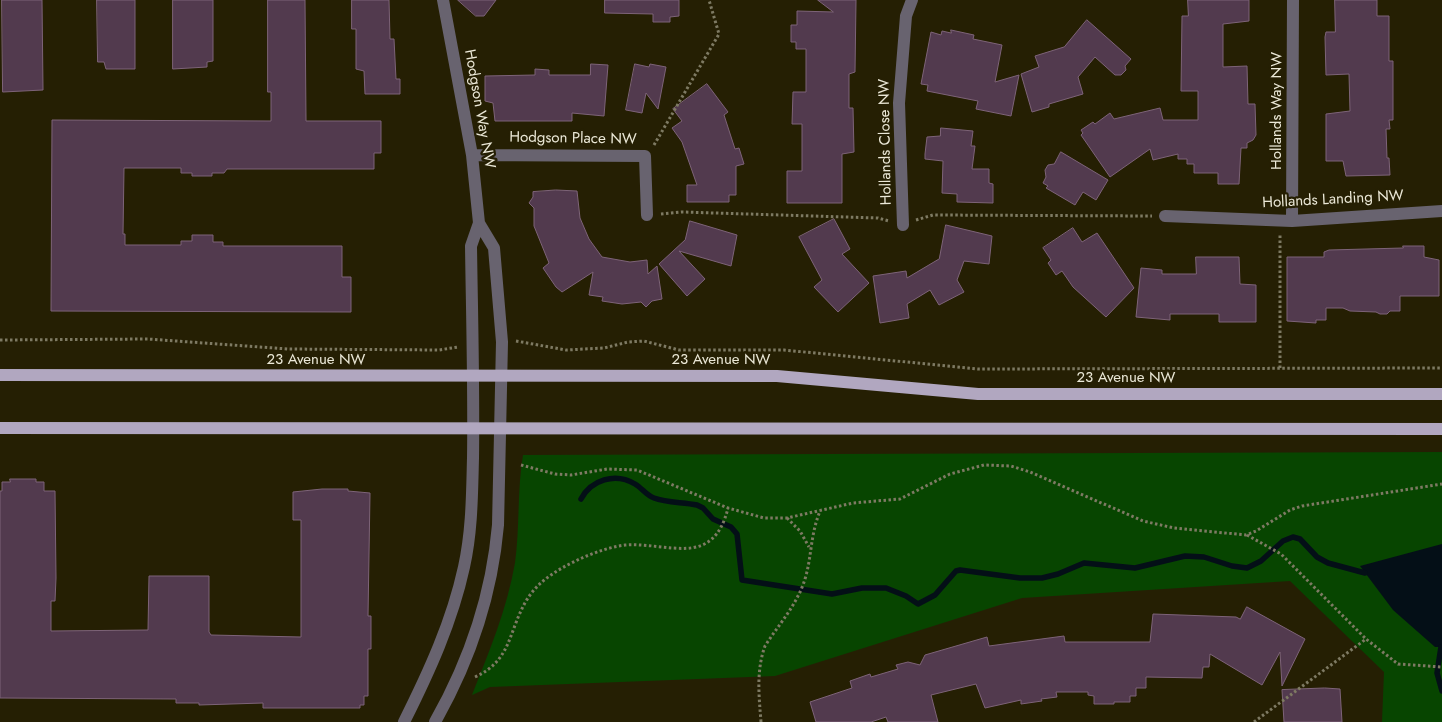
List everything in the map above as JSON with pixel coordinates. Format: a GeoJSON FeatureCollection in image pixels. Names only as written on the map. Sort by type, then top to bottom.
{"type":"FeatureCollection","features":[{"type":"Feature","properties":{"kind":"main road","name":"23 Avenue NW"},"geometry":{"type":"LineString","coordinates":[[0,375],[796,377],[978,394],[1442,394]]}},
{"type":"Feature","properties":{"kind":"main road"},"geometry":{"type":"LineString","coordinates":[[0,428],[1442,428]]}},
{"type":"Feature","properties":{"kind":"street","name":"Hodgson Way NW"},"geometry":{"type":"LineString","coordinates":[[404,722],[440,647],[464,567],[471,511],[473,376],[471,246],[479,223],[472,155],[443,0]]}},
{"type":"Feature","properties":{"kind":"street","name":"Hollands Close NW"},"geometry":{"type":"LineString","coordinates":[[903,225],[899,103],[906,16],[912,0]]}},
{"type":"Feature","properties":{"kind":"street","name":"Hollands Way NW"},"geometry":{"type":"LineString","coordinates":[[1286,221],[1293,0]]}},
{"type":"Feature","properties":{"kind":"street","name":"Hodgson Place NW"},"geometry":{"type":"LineString","coordinates":[[472,155],[645,156],[648,216]]}},
{"type":"Feature","properties":{"kind":"street","name":"Hollands Landing NW"},"geometry":{"type":"LineString","coordinates":[[1165,216],[1286,221],[1442,210]]}},
{"type":"Feature","properties":{"kind":"street","name":"Hodgson Way NW"},"geometry":{"type":"LineString","coordinates":[[435,722],[477,630],[496,548],[501,428],[502,342],[494,248],[479,223]]}},
{"type":"Feature","properties":{"kind":"path"},"geometry":{"type":"LineString","coordinates":[[645,156],[659,138],[720,34],[709,0]]}},
{"type":"Feature","properties":{"kind":"path"},"geometry":{"type":"LineString","coordinates":[[1280,368],[1286,221]]}},
{"type":"Feature","properties":{"kind":"path"},"geometry":{"type":"LineString","coordinates":[[0,340],[148,339],[288,349],[439,350],[472,346]]}},
{"type":"Feature","properties":{"kind":"path"},"geometry":{"type":"LineString","coordinates":[[502,342],[521,341],[566,350],[604,348],[628,342],[644,341],[679,350],[784,350],[978,368],[1442,368]]}},
{"type":"Feature","properties":{"kind":"path"},"geometry":{"type":"LineString","coordinates":[[521,464],[555,474],[571,475],[614,468],[637,470],[728,510],[764,518],[787,518],[853,503],[900,499],[968,468],[998,464],[1030,472],[1143,521],[1174,528],[1246,535],[1282,554],[1366,639],[1398,664],[1442,667]]}},
{"type":"Feature","properties":{"kind":"path"},"geometry":{"type":"LineString","coordinates":[[1246,535],[1290,510],[1302,506],[1442,484]]}},
{"type":"Feature","properties":{"kind":"path"},"geometry":{"type":"LineString","coordinates":[[475,677],[497,664],[506,650],[528,599],[535,588],[564,567],[614,547],[639,545],[675,549],[699,547],[714,539],[728,510]]}},
{"type":"Feature","properties":{"kind":"path"},"geometry":{"type":"LineString","coordinates":[[761,722],[758,684],[762,654],[765,646],[799,597],[805,579],[813,528],[820,511]]}},
{"type":"Feature","properties":{"kind":"path"},"geometry":{"type":"LineString","coordinates":[[787,518],[800,531],[809,549]]}},
{"type":"Feature","properties":{"kind":"path"},"geometry":{"type":"LineString","coordinates":[[1254,722],[1366,639]]}},
{"type":"Feature","properties":{"kind":"green space"},"geometry":{"type":"Polygon","coordinates":[[[1442,452],[1442,722],[1382,722],[1384,672],[1290,581],[1022,598],[775,676],[490,687],[472,695],[497,630],[512,580],[517,550],[523,455],[1442,452]]]}},
{"type":"Feature","properties":{"kind":"shaded area"},"geometry":{"type":"Polygon","coordinates":[[[1442,544],[1442,647],[1435,647],[1393,610],[1360,566],[1442,544]]]}},
{"type":"Feature","properties":{"kind":"building"},"geometry":{"type":"Polygon","coordinates":[[[2,0],[42,0],[43,90],[3,92],[2,0]]]}},
{"type":"Feature","properties":{"kind":"building"},"geometry":{"type":"Polygon","coordinates":[[[97,0],[135,0],[135,69],[106,69],[104,62],[98,62],[97,0]]]}},
{"type":"Feature","properties":{"kind":"building"},"geometry":{"type":"Polygon","coordinates":[[[173,0],[213,0],[213,61],[207,62],[207,67],[173,69],[173,0]]]}},
{"type":"Feature","properties":{"kind":"building"},"geometry":{"type":"Polygon","coordinates":[[[268,0],[305,0],[306,121],[381,121],[381,153],[374,153],[374,169],[227,169],[224,173],[212,173],[212,176],[192,176],[192,173],[181,173],[181,168],[124,168],[123,234],[125,234],[125,245],[181,245],[181,241],[192,241],[192,235],[213,235],[213,242],[223,242],[223,246],[342,246],[342,277],[351,277],[351,312],[51,311],[52,120],[271,121],[271,92],[268,92],[268,0]]]}},
{"type":"Feature","properties":{"kind":"building"},"geometry":{"type":"Polygon","coordinates":[[[352,0],[389,0],[390,39],[394,39],[396,79],[400,79],[400,94],[365,94],[364,71],[356,69],[356,29],[352,29],[352,0]]]}},
{"type":"Feature","properties":{"kind":"building"},"geometry":{"type":"Polygon","coordinates":[[[458,0],[496,0],[484,16],[476,16],[458,0]]]}},
{"type":"Feature","properties":{"kind":"building"},"geometry":{"type":"Polygon","coordinates":[[[605,0],[679,0],[679,16],[670,17],[670,22],[653,22],[653,14],[605,13],[605,0]]]}},
{"type":"Feature","properties":{"kind":"building"},"geometry":{"type":"Polygon","coordinates":[[[818,0],[856,0],[855,72],[849,74],[849,108],[853,108],[854,152],[842,154],[842,203],[787,203],[787,171],[802,171],[802,124],[792,124],[793,92],[806,92],[806,49],[796,49],[796,42],[791,42],[791,25],[797,25],[797,11],[833,12],[818,0]]]}},
{"type":"Feature","properties":{"kind":"building"},"geometry":{"type":"Polygon","coordinates":[[[1188,0],[1249,0],[1249,21],[1223,24],[1223,67],[1247,66],[1248,104],[1255,104],[1256,135],[1253,140],[1247,143],[1247,148],[1241,148],[1239,184],[1218,184],[1218,173],[1194,173],[1194,164],[1187,164],[1187,159],[1178,159],[1178,154],[1153,160],[1150,149],[1110,177],[1081,135],[1083,133],[1081,130],[1093,122],[1095,124],[1110,113],[1114,119],[1160,108],[1163,120],[1198,120],[1198,91],[1181,91],[1182,16],[1188,16],[1188,0]]]}},
{"type":"Feature","properties":{"kind":"building"},"geometry":{"type":"Polygon","coordinates":[[[1335,0],[1377,0],[1377,16],[1389,16],[1389,61],[1393,61],[1393,120],[1389,120],[1390,129],[1386,129],[1387,158],[1389,158],[1390,175],[1346,176],[1343,161],[1326,161],[1326,114],[1350,111],[1349,74],[1326,75],[1325,37],[1326,32],[1335,32],[1335,0]]]}},
{"type":"Feature","properties":{"kind":"building"},"geometry":{"type":"Polygon","coordinates":[[[1087,20],[1131,59],[1125,66],[1126,70],[1121,75],[1115,75],[1095,57],[1078,77],[1083,94],[1049,104],[1049,107],[1032,112],[1021,74],[1039,67],[1035,56],[1064,47],[1087,20]]]}},
{"type":"Feature","properties":{"kind":"building"},"geometry":{"type":"Polygon","coordinates":[[[951,30],[974,35],[973,39],[1002,45],[995,82],[1019,75],[1011,116],[976,109],[978,101],[927,91],[928,85],[921,84],[931,32],[941,35],[942,31],[951,33],[951,30]]]}},
{"type":"Feature","properties":{"kind":"building"},"geometry":{"type":"Polygon","coordinates":[[[591,64],[608,65],[604,116],[572,113],[572,121],[495,121],[493,103],[485,101],[485,76],[535,75],[535,69],[549,70],[549,75],[590,75],[591,64]]]}},
{"type":"Feature","properties":{"kind":"building"},"geometry":{"type":"Polygon","coordinates":[[[635,64],[649,67],[650,64],[666,67],[658,109],[646,93],[642,113],[626,110],[635,64]]]}},
{"type":"Feature","properties":{"kind":"building"},"geometry":{"type":"Polygon","coordinates":[[[707,84],[728,112],[724,115],[735,149],[739,148],[744,164],[736,166],[736,195],[729,195],[729,202],[687,202],[687,185],[697,185],[682,142],[672,128],[682,121],[673,109],[707,84]]]}},
{"type":"Feature","properties":{"kind":"building"},"geometry":{"type":"Polygon","coordinates":[[[941,128],[973,131],[971,146],[975,146],[972,169],[989,169],[989,183],[993,184],[993,203],[957,202],[957,194],[942,193],[943,161],[925,159],[927,137],[940,136],[941,128]]]}},
{"type":"Feature","properties":{"kind":"building"},"geometry":{"type":"Polygon","coordinates":[[[1061,152],[1108,180],[1096,200],[1083,192],[1075,205],[1046,188],[1048,186],[1043,183],[1046,177],[1045,170],[1048,165],[1054,164],[1061,152]]]}},
{"type":"Feature","properties":{"kind":"building"},"geometry":{"type":"Polygon","coordinates":[[[577,191],[580,218],[589,239],[602,257],[630,262],[647,260],[648,274],[657,266],[662,299],[652,301],[646,307],[641,302],[622,304],[602,301],[603,297],[589,295],[593,272],[562,292],[556,287],[543,268],[549,263],[534,226],[534,208],[529,203],[533,197],[533,192],[577,191]]]}},
{"type":"Feature","properties":{"kind":"building"},"geometry":{"type":"Polygon","coordinates":[[[834,219],[850,249],[842,254],[869,283],[838,312],[814,287],[822,280],[799,237],[834,219]]]}},
{"type":"Feature","properties":{"kind":"building"},"geometry":{"type":"Polygon","coordinates":[[[690,221],[737,235],[731,266],[679,251],[705,279],[687,296],[659,264],[685,240],[690,221]]]}},
{"type":"Feature","properties":{"kind":"building"},"geometry":{"type":"Polygon","coordinates":[[[946,225],[992,236],[989,264],[964,261],[957,280],[964,292],[939,305],[930,290],[907,304],[909,318],[880,323],[873,276],[906,271],[907,278],[939,259],[946,225]]]}},
{"type":"Feature","properties":{"kind":"building"},"geometry":{"type":"Polygon","coordinates":[[[1073,228],[1082,242],[1097,233],[1134,288],[1106,317],[1073,287],[1062,271],[1056,275],[1048,263],[1051,260],[1043,248],[1073,228]]]}},
{"type":"Feature","properties":{"kind":"building"},"geometry":{"type":"Polygon","coordinates":[[[1403,246],[1424,246],[1424,257],[1439,260],[1439,296],[1400,296],[1400,311],[1390,311],[1387,314],[1350,311],[1343,308],[1326,308],[1326,320],[1316,320],[1316,323],[1287,321],[1287,257],[1324,257],[1324,252],[1329,250],[1403,248],[1403,246]]]}},
{"type":"Feature","properties":{"kind":"building"},"geometry":{"type":"Polygon","coordinates":[[[1196,257],[1239,257],[1240,284],[1256,285],[1256,322],[1219,322],[1219,314],[1170,314],[1170,320],[1136,317],[1141,268],[1162,270],[1162,274],[1196,274],[1196,257]]]}},
{"type":"Feature","properties":{"kind":"building"},"geometry":{"type":"Polygon","coordinates":[[[10,479],[36,479],[36,482],[44,482],[44,491],[55,491],[56,578],[55,601],[51,601],[51,631],[148,630],[149,576],[209,576],[209,632],[211,635],[301,637],[301,520],[293,520],[293,492],[348,489],[348,491],[370,493],[368,616],[371,616],[371,649],[368,649],[368,696],[364,696],[364,705],[360,705],[360,708],[263,708],[263,703],[199,705],[199,703],[176,703],[176,699],[0,698],[0,491],[2,491],[2,482],[10,482],[10,479]]]}},
{"type":"Feature","properties":{"kind":"building"},"geometry":{"type":"Polygon","coordinates":[[[1247,607],[1305,639],[1282,686],[1280,652],[1262,685],[1210,654],[1209,667],[1203,667],[1202,678],[1146,677],[1146,688],[1136,688],[1136,696],[1130,696],[1130,702],[1114,702],[1114,704],[1094,704],[1094,696],[1088,695],[1088,692],[1056,692],[1057,697],[1041,699],[1042,701],[1021,704],[1021,700],[985,708],[976,684],[931,695],[938,722],[888,722],[886,717],[871,722],[816,722],[810,702],[852,688],[850,681],[870,674],[871,677],[898,669],[896,665],[908,662],[920,665],[925,655],[987,637],[989,646],[1064,636],[1065,642],[1150,642],[1153,614],[1236,617],[1240,619],[1247,607]]]}},
{"type":"Feature","properties":{"kind":"building"},"geometry":{"type":"Polygon","coordinates":[[[1340,689],[1342,722],[1284,722],[1282,690],[1340,689]]]}},
{"type":"Feature","properties":{"kind":"waterway"},"geometry":{"type":"LineString","coordinates":[[581,499],[591,487],[604,480],[612,478],[627,480],[654,498],[697,505],[703,508],[713,519],[731,527],[737,534],[742,580],[832,594],[862,588],[886,588],[906,596],[918,604],[935,595],[956,571],[960,570],[1020,578],[1042,578],[1058,574],[1084,563],[1135,568],[1185,556],[1204,557],[1232,566],[1247,568],[1261,561],[1283,541],[1293,537],[1300,539],[1317,557],[1328,563],[1365,573]]}},
{"type":"Feature","properties":{"kind":"waterway"},"geometry":{"type":"LineString","coordinates":[[1441,647],[1437,673],[1442,691]]}}]}
